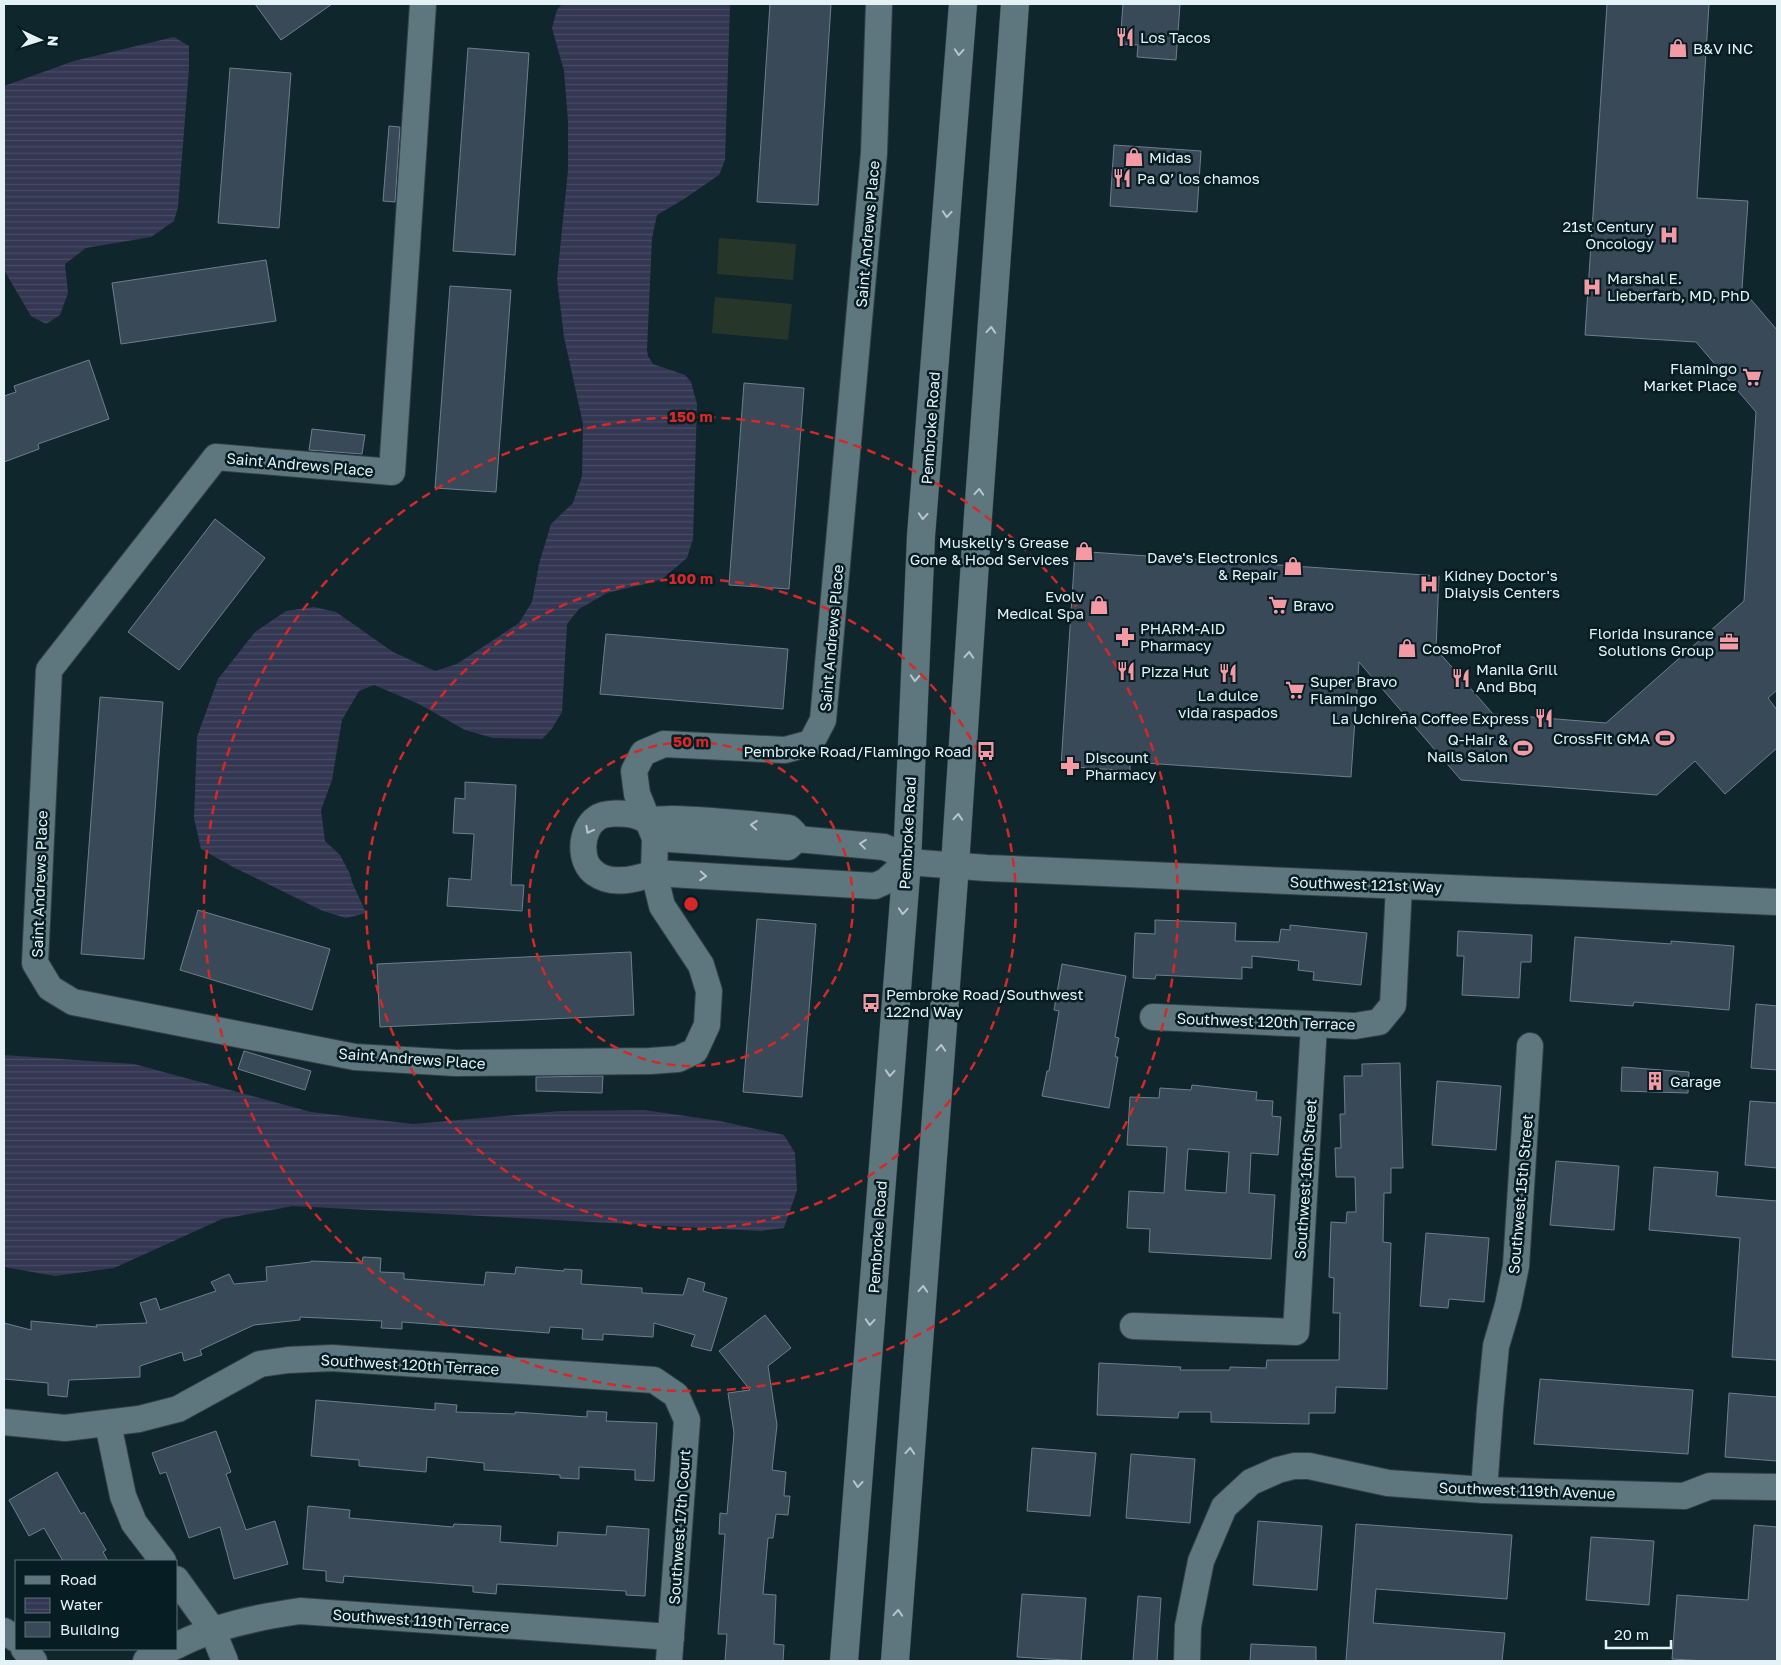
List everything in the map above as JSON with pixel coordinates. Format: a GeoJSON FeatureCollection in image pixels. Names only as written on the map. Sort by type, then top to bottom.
{"type":"FeatureCollection","features":[{"type":"Feature","properties":{"kind":"main road","name":"Pembroke Road"},"geometry":{"type":"LineString","coordinates":[[844,1661],[906,862],[921,536],[963,4]]}},
{"type":"Feature","properties":{"kind":"main road"},"geometry":{"type":"LineString","coordinates":[[894,1661],[955,865],[1015,4]]}},
{"type":"Feature","properties":{"kind":"street","name":"Saint Andrews Place"},"geometry":{"type":"LineString","coordinates":[[423,4],[392,472],[216,457],[48,670],[34,963],[50,988],[72,1002],[355,1057],[456,1063],[678,1060],[695,1051],[707,1025],[709,991],[701,965],[662,906],[654,873],[651,829],[637,794],[634,771],[643,753],[664,744],[785,750],[811,743],[824,720],[874,153],[879,4]]}},
{"type":"Feature","properties":{"kind":"street"},"geometry":{"type":"LineString","coordinates":[[606,815],[634,815],[651,829],[788,847],[797,839],[884,847],[894,851],[906,862],[886,882],[872,886],[654,873],[636,879],[610,879],[595,874],[586,863],[583,845],[586,829],[597,818],[606,815]]}},
{"type":"Feature","properties":{"kind":"street","name":"Southwest 121st Way"},"geometry":{"type":"LineString","coordinates":[[906,862],[987,868],[1777,902]]}},
{"type":"Feature","properties":{"kind":"street","name":"Southwest 120th Terrace"},"geometry":{"type":"LineString","coordinates":[[1153,1017],[1356,1026],[1379,1022],[1393,1005],[1399,886]]}},
{"type":"Feature","properties":{"kind":"street","name":"Southwest 16th Street"},"geometry":{"type":"LineString","coordinates":[[1133,1326],[1296,1332],[1314,1025]]}},
{"type":"Feature","properties":{"kind":"street","name":"Southwest 15th Street"},"geometry":{"type":"LineString","coordinates":[[1484,1490],[1496,1346],[1508,1305],[1516,1266],[1530,1046]]}},
{"type":"Feature","properties":{"kind":"street","name":"Southwest 120th Terrace"},"geometry":{"type":"LineString","coordinates":[[4,1422],[65,1428],[139,1419],[178,1409],[260,1364],[288,1360],[332,1358],[654,1380],[676,1395]]}},
{"type":"Feature","properties":{"kind":"street","name":"Southwest 17th Court"},"geometry":{"type":"LineString","coordinates":[[670,1649],[686,1420],[676,1395]]}},
{"type":"Feature","properties":{"kind":"street"},"geometry":{"type":"LineString","coordinates":[[108,1424],[123,1496],[134,1523],[162,1560]]}},
{"type":"Feature","properties":{"kind":"street","name":"Southwest 119th Avenue"},"geometry":{"type":"LineString","coordinates":[[1187,1661],[1188,1626],[1201,1561],[1224,1507],[1251,1482],[1278,1470],[1294,1466],[1308,1466],[1388,1483],[1484,1490],[1684,1496],[1710,1486],[1777,1486]]}},
{"type":"Feature","properties":{"kind":"street"},"geometry":{"type":"LineString","coordinates":[[178,1582],[212,1629],[225,1661]]}},
{"type":"Feature","properties":{"kind":"street","name":"Southwest 119th Terrace"},"geometry":{"type":"LineString","coordinates":[[178,1645],[212,1629],[300,1612],[670,1649]]}},
{"type":"Feature","properties":{"kind":"street"},"geometry":{"type":"LineString","coordinates":[[4,1631],[15,1638]]}},
{"type":"Feature","properties":{"kind":"street"},"geometry":{"type":"LineString","coordinates":[[25,1650],[34,1661]]}},
{"type":"Feature","properties":{"kind":"street"},"geometry":{"type":"LineString","coordinates":[[146,1661],[168,1650]]}},
{"type":"Feature","properties":{"kind":"green space"},"geometry":{"type":"Polygon","coordinates":[[[719,238],[796,244],[793,280],[717,274],[719,238]]]}},
{"type":"Feature","properties":{"kind":"green space"},"geometry":{"type":"Polygon","coordinates":[[[715,297],[792,304],[788,340],[712,333],[715,297]]]}},
{"type":"Feature","properties":{"kind":"water"},"geometry":{"type":"Polygon","coordinates":[[[562,4],[729,4],[730,6],[725,160],[719,175],[657,215],[652,238],[648,356],[653,364],[685,375],[691,382],[697,404],[693,539],[687,558],[661,580],[607,593],[579,609],[567,624],[562,712],[551,730],[542,739],[493,738],[465,730],[419,704],[374,685],[359,691],[342,720],[332,780],[321,810],[325,841],[340,855],[366,913],[346,918],[323,911],[233,867],[201,849],[194,818],[197,737],[218,679],[255,632],[286,611],[314,607],[336,612],[393,652],[435,671],[457,664],[519,623],[532,602],[539,564],[551,524],[573,503],[582,476],[583,424],[564,337],[557,279],[568,170],[568,121],[564,71],[552,28],[557,10],[562,4]]]}},
{"type":"Feature","properties":{"kind":"water"},"geometry":{"type":"Polygon","coordinates":[[[174,37],[189,46],[189,68],[178,207],[174,221],[151,237],[86,248],[65,264],[68,293],[60,315],[46,324],[31,316],[4,270],[4,86],[74,61],[174,37]]]}},
{"type":"Feature","properties":{"kind":"water"},"geometry":{"type":"Polygon","coordinates":[[[4,1055],[134,1064],[311,1112],[413,1124],[561,1111],[644,1110],[720,1121],[784,1135],[795,1153],[797,1190],[784,1228],[761,1231],[293,1206],[222,1219],[114,1268],[55,1276],[4,1267],[4,1055]]]}},
{"type":"Feature","properties":{"kind":"building"},"geometry":{"type":"Polygon","coordinates":[[[255,4],[332,4],[281,40],[255,4]]]}},
{"type":"Feature","properties":{"kind":"building"},"geometry":{"type":"Polygon","coordinates":[[[770,4],[831,4],[818,205],[757,202],[770,4]]]}},
{"type":"Feature","properties":{"kind":"building"},"geometry":{"type":"Polygon","coordinates":[[[1123,4],[1180,4],[1176,60],[1137,57],[1138,45],[1120,44],[1123,4]]]}},
{"type":"Feature","properties":{"kind":"building","name":"Flamingo Market Place"},"geometry":{"type":"Polygon","coordinates":[[[1607,4],[1709,4],[1697,198],[1748,201],[1742,289],[1777,330],[1777,690],[1768,698],[1777,710],[1777,748],[1725,794],[1695,761],[1657,795],[1461,780],[1359,662],[1351,777],[1130,762],[1130,771],[1061,766],[1075,551],[1439,576],[1436,649],[1493,714],[1606,723],[1744,601],[1756,412],[1696,342],[1585,335],[1607,4]]]}},
{"type":"Feature","properties":{"kind":"building"},"geometry":{"type":"Polygon","coordinates":[[[468,48],[529,53],[515,255],[453,251],[468,48]]]}},
{"type":"Feature","properties":{"kind":"building"},"geometry":{"type":"Polygon","coordinates":[[[230,68],[291,73],[279,228],[218,223],[230,68]]]}},
{"type":"Feature","properties":{"kind":"building"},"geometry":{"type":"Polygon","coordinates":[[[389,126],[400,127],[395,202],[383,201],[389,126]]]}},
{"type":"Feature","properties":{"kind":"building"},"geometry":{"type":"Polygon","coordinates":[[[1114,145],[1201,151],[1197,212],[1110,206],[1114,145]]]}},
{"type":"Feature","properties":{"kind":"building"},"geometry":{"type":"Polygon","coordinates":[[[266,260],[276,321],[121,344],[112,283],[266,260]]]}},
{"type":"Feature","properties":{"kind":"building"},"geometry":{"type":"Polygon","coordinates":[[[450,286],[511,290],[496,492],[435,488],[450,286]]]}},
{"type":"Feature","properties":{"kind":"building"},"geometry":{"type":"Polygon","coordinates":[[[89,360],[109,419],[38,444],[39,449],[4,462],[4,396],[16,392],[14,386],[89,360]]]}},
{"type":"Feature","properties":{"kind":"building"},"geometry":{"type":"Polygon","coordinates":[[[744,383],[804,388],[789,589],[729,585],[744,383]]]}},
{"type":"Feature","properties":{"kind":"building"},"geometry":{"type":"Polygon","coordinates":[[[312,429],[365,435],[362,454],[309,450],[312,429]]]}},
{"type":"Feature","properties":{"kind":"building"},"geometry":{"type":"Polygon","coordinates":[[[215,519],[265,558],[179,670],[128,632],[215,519]]]}},
{"type":"Feature","properties":{"kind":"building"},"geometry":{"type":"Polygon","coordinates":[[[606,634],[788,649],[783,709],[600,694],[606,634]]]}},
{"type":"Feature","properties":{"kind":"building"},"geometry":{"type":"Polygon","coordinates":[[[100,697],[163,702],[144,959],[81,954],[100,697]]]}},
{"type":"Feature","properties":{"kind":"building"},"geometry":{"type":"Polygon","coordinates":[[[465,782],[516,785],[511,885],[524,885],[522,911],[447,906],[449,878],[471,880],[474,834],[453,833],[455,798],[465,799],[465,782]]]}},
{"type":"Feature","properties":{"kind":"building"},"geometry":{"type":"Polygon","coordinates":[[[198,910],[330,949],[312,1010],[180,970],[198,910]]]}},
{"type":"Feature","properties":{"kind":"building"},"geometry":{"type":"Polygon","coordinates":[[[757,919],[816,924],[802,1097],[743,1092],[757,919]]]}},
{"type":"Feature","properties":{"kind":"building"},"geometry":{"type":"Polygon","coordinates":[[[1155,920],[1236,923],[1235,941],[1279,942],[1281,929],[1290,930],[1290,925],[1367,933],[1361,985],[1313,980],[1314,972],[1298,970],[1299,961],[1252,956],[1252,968],[1242,967],[1242,979],[1156,975],[1155,979],[1133,978],[1135,933],[1155,934],[1155,920]]]}},
{"type":"Feature","properties":{"kind":"building"},"geometry":{"type":"Polygon","coordinates":[[[1458,931],[1532,935],[1531,962],[1521,962],[1519,998],[1462,995],[1464,956],[1457,956],[1458,931]]]}},
{"type":"Feature","properties":{"kind":"building"},"geometry":{"type":"Polygon","coordinates":[[[1575,937],[1671,944],[1671,941],[1734,946],[1729,1010],[1634,1002],[1633,1006],[1570,1001],[1575,937]]]}},
{"type":"Feature","properties":{"kind":"building"},"geometry":{"type":"Polygon","coordinates":[[[631,952],[634,1015],[380,1027],[377,964],[631,952]]]}},
{"type":"Feature","properties":{"kind":"building"},"geometry":{"type":"Polygon","coordinates":[[[1062,964],[1126,976],[1115,1037],[1119,1038],[1115,1057],[1118,1057],[1109,1108],[1042,1096],[1047,1071],[1049,1071],[1059,1011],[1054,1010],[1062,964]]]}},
{"type":"Feature","properties":{"kind":"building"},"geometry":{"type":"Polygon","coordinates":[[[1756,1004],[1777,1006],[1777,1070],[1751,1068],[1756,1004]]]}},
{"type":"Feature","properties":{"kind":"building"},"geometry":{"type":"Polygon","coordinates":[[[244,1051],[311,1071],[305,1090],[238,1069],[244,1051]]]}},
{"type":"Feature","properties":{"kind":"building"},"geometry":{"type":"Polygon","coordinates":[[[1400,1063],[1403,1168],[1391,1168],[1391,1193],[1384,1193],[1383,1242],[1391,1243],[1387,1389],[1336,1387],[1335,1413],[1309,1413],[1309,1424],[1211,1422],[1211,1412],[1179,1412],[1178,1418],[1097,1415],[1099,1363],[1181,1367],[1180,1370],[1230,1370],[1230,1367],[1266,1368],[1267,1360],[1339,1360],[1340,1313],[1333,1313],[1334,1278],[1329,1277],[1331,1222],[1346,1223],[1347,1212],[1356,1212],[1355,1177],[1336,1177],[1335,1148],[1341,1148],[1340,1114],[1345,1114],[1344,1076],[1362,1076],[1362,1064],[1400,1063]]]}},
{"type":"Feature","properties":{"kind":"building","name":"Garage"},"geometry":{"type":"Polygon","coordinates":[[[1622,1067],[1689,1072],[1688,1093],[1621,1091],[1622,1067]]]}},
{"type":"Feature","properties":{"kind":"building"},"geometry":{"type":"Polygon","coordinates":[[[603,1076],[602,1093],[536,1091],[536,1077],[603,1076]]]}},
{"type":"Feature","properties":{"kind":"building"},"geometry":{"type":"Polygon","coordinates":[[[1437,1081],[1501,1086],[1496,1150],[1432,1145],[1437,1081]]]}},
{"type":"Feature","properties":{"kind":"building"},"geometry":{"type":"Polygon","coordinates":[[[1192,1085],[1257,1092],[1256,1100],[1273,1101],[1272,1116],[1281,1117],[1278,1155],[1251,1153],[1249,1193],[1275,1195],[1271,1259],[1149,1252],[1150,1229],[1127,1228],[1129,1191],[1164,1193],[1167,1147],[1127,1145],[1130,1097],[1159,1098],[1160,1088],[1191,1090],[1192,1085]],[[1188,1149],[1185,1190],[1226,1193],[1229,1152],[1188,1149]]]}},
{"type":"Feature","properties":{"kind":"building"},"geometry":{"type":"Polygon","coordinates":[[[1750,1101],[1777,1103],[1777,1168],[1745,1165],[1750,1101]]]}},
{"type":"Feature","properties":{"kind":"building"},"geometry":{"type":"Polygon","coordinates":[[[1556,1161],[1619,1166],[1614,1230],[1550,1225],[1556,1161]]]}},
{"type":"Feature","properties":{"kind":"building"},"geometry":{"type":"Polygon","coordinates":[[[1654,1167],[1718,1172],[1716,1196],[1777,1201],[1777,1360],[1732,1357],[1740,1238],[1649,1230],[1654,1167]]]}},
{"type":"Feature","properties":{"kind":"building"},"geometry":{"type":"Polygon","coordinates":[[[1426,1233],[1489,1238],[1484,1302],[1449,1299],[1448,1308],[1420,1306],[1426,1233]]]}},
{"type":"Feature","properties":{"kind":"building"},"geometry":{"type":"Polygon","coordinates":[[[363,1257],[381,1258],[380,1272],[404,1273],[404,1279],[484,1285],[486,1272],[515,1274],[516,1267],[564,1271],[564,1269],[582,1270],[581,1284],[642,1288],[642,1293],[683,1295],[688,1278],[705,1283],[703,1291],[727,1298],[711,1351],[691,1346],[695,1335],[654,1323],[653,1337],[603,1334],[603,1340],[582,1339],[583,1329],[550,1327],[549,1333],[402,1322],[402,1329],[381,1328],[382,1321],[300,1317],[300,1320],[254,1325],[200,1350],[202,1355],[184,1361],[182,1352],[140,1366],[140,1377],[69,1380],[67,1397],[48,1395],[48,1383],[4,1379],[4,1323],[31,1330],[31,1321],[97,1327],[96,1325],[147,1323],[140,1303],[156,1298],[160,1310],[216,1291],[211,1282],[229,1274],[234,1284],[267,1281],[266,1267],[311,1261],[362,1263],[363,1257]]]}},
{"type":"Feature","properties":{"kind":"building"},"geometry":{"type":"Polygon","coordinates":[[[765,1315],[791,1348],[768,1366],[777,1425],[772,1470],[786,1472],[784,1496],[790,1496],[788,1515],[776,1514],[773,1538],[768,1538],[763,1594],[776,1595],[774,1644],[784,1645],[783,1661],[725,1661],[727,1634],[718,1634],[725,1534],[719,1534],[720,1513],[727,1514],[734,1433],[728,1393],[750,1390],[719,1351],[765,1315]]]}},
{"type":"Feature","properties":{"kind":"building"},"geometry":{"type":"Polygon","coordinates":[[[1540,1379],[1693,1390],[1688,1454],[1534,1444],[1540,1379]]]}},
{"type":"Feature","properties":{"kind":"building"},"geometry":{"type":"Polygon","coordinates":[[[1729,1393],[1777,1397],[1777,1461],[1725,1457],[1729,1393]]]}},
{"type":"Feature","properties":{"kind":"building"},"geometry":{"type":"Polygon","coordinates":[[[316,1400],[435,1410],[435,1403],[457,1405],[456,1412],[515,1414],[515,1412],[587,1417],[587,1411],[607,1412],[606,1421],[657,1423],[654,1481],[635,1480],[635,1470],[579,1467],[579,1479],[560,1478],[560,1475],[484,1470],[484,1463],[427,1457],[426,1472],[359,1466],[359,1460],[311,1456],[316,1400]]]}},
{"type":"Feature","properties":{"kind":"building"},"geometry":{"type":"Polygon","coordinates":[[[216,1431],[231,1472],[226,1474],[246,1530],[275,1521],[288,1564],[234,1579],[220,1527],[189,1538],[166,1472],[160,1474],[152,1453],[216,1431]]]}},
{"type":"Feature","properties":{"kind":"building"},"geometry":{"type":"Polygon","coordinates":[[[1032,1448],[1096,1453],[1090,1516],[1027,1511],[1032,1448]]]}},
{"type":"Feature","properties":{"kind":"building"},"geometry":{"type":"Polygon","coordinates":[[[1131,1454],[1195,1459],[1190,1523],[1126,1518],[1131,1454]]]}},
{"type":"Feature","properties":{"kind":"building"},"geometry":{"type":"Polygon","coordinates":[[[57,1472],[81,1514],[84,1512],[106,1550],[103,1552],[107,1560],[62,1560],[44,1528],[29,1536],[9,1500],[57,1472]]]}},
{"type":"Feature","properties":{"kind":"building"},"geometry":{"type":"Polygon","coordinates":[[[308,1506],[350,1510],[349,1518],[453,1527],[454,1524],[501,1526],[500,1542],[557,1546],[558,1532],[606,1535],[607,1526],[649,1529],[645,1596],[626,1595],[626,1591],[497,1584],[496,1594],[473,1592],[473,1586],[344,1576],[343,1583],[326,1581],[326,1571],[303,1569],[308,1506]]]}},
{"type":"Feature","properties":{"kind":"building"},"geometry":{"type":"Polygon","coordinates":[[[1258,1521],[1322,1526],[1317,1590],[1253,1585],[1258,1521]]]}},
{"type":"Feature","properties":{"kind":"building"},"geometry":{"type":"Polygon","coordinates":[[[1356,1524],[1512,1535],[1507,1599],[1376,1589],[1373,1623],[1505,1633],[1502,1661],[1346,1661],[1356,1524]]]}},
{"type":"Feature","properties":{"kind":"building"},"geometry":{"type":"Polygon","coordinates":[[[1754,1525],[1777,1527],[1777,1661],[1672,1659],[1677,1595],[1748,1600],[1754,1525]]]}},
{"type":"Feature","properties":{"kind":"building"},"geometry":{"type":"Polygon","coordinates":[[[1591,1537],[1654,1541],[1649,1605],[1586,1600],[1591,1537]]]}},
{"type":"Feature","properties":{"kind":"building"},"geometry":{"type":"Polygon","coordinates":[[[1022,1594],[1086,1598],[1081,1661],[1017,1657],[1022,1594]]]}},
{"type":"Feature","properties":{"kind":"building"},"geometry":{"type":"Polygon","coordinates":[[[1138,1596],[1161,1598],[1157,1661],[1133,1661],[1138,1596]]]}},
{"type":"Feature","properties":{"kind":"building"},"geometry":{"type":"Polygon","coordinates":[[[1251,1644],[1316,1647],[1316,1661],[1250,1661],[1251,1644]]]}},
{"type":"Feature","properties":{"kind":"place","name":"Los Tacos"},"geometry":{"type":"Point","coordinates":[1125,37]}},
{"type":"Feature","properties":{"kind":"place","name":"B&V INC"},"geometry":{"type":"Point","coordinates":[1678,48]}},
{"type":"Feature","properties":{"kind":"place","name":"Midas"},"geometry":{"type":"Point","coordinates":[1134,157]}},
{"type":"Feature","properties":{"kind":"place","name":"Pa Q’ los chamos"},"geometry":{"type":"Point","coordinates":[1122,178]}},
{"type":"Feature","properties":{"kind":"place","name":"21st Century Oncology"},"geometry":{"type":"Point","coordinates":[1669,235]}},
{"type":"Feature","properties":{"kind":"place","name":"Marshal E. Lieberfarb, MD, PhD"},"geometry":{"type":"Point","coordinates":[1592,287]}},
{"type":"Feature","properties":{"kind":"place","name":"Flamingo Market Place"},"geometry":{"type":"Point","coordinates":[1752,377]}},
{"type":"Feature","properties":{"kind":"place","name":"Muskelly's Grease Gone & Hood Services"},"geometry":{"type":"Point","coordinates":[1084,551]}},
{"type":"Feature","properties":{"kind":"place","name":"Dave's Electronics & Repair"},"geometry":{"type":"Point","coordinates":[1293,566]}},
{"type":"Feature","properties":{"kind":"place","name":"Kidney Doctor's Dialysis Centers"},"geometry":{"type":"Point","coordinates":[1429,584]}},
{"type":"Feature","properties":{"kind":"place","name":"Evolv Medical Spa"},"geometry":{"type":"Point","coordinates":[1099,605]}},
{"type":"Feature","properties":{"kind":"place","name":"Bravo"},"geometry":{"type":"Point","coordinates":[1278,605]}},
{"type":"Feature","properties":{"kind":"place","name":"PHARM-AID Pharmacy"},"geometry":{"type":"Point","coordinates":[1125,637]}},
{"type":"Feature","properties":{"kind":"place","name":"Florida Insurance Solutions Group"},"geometry":{"type":"Point","coordinates":[1729,642]}},
{"type":"Feature","properties":{"kind":"place","name":"CosmoProf"},"geometry":{"type":"Point","coordinates":[1407,648]}},
{"type":"Feature","properties":{"kind":"place","name":"Pizza Hut"},"geometry":{"type":"Point","coordinates":[1126,671]}},
{"type":"Feature","properties":{"kind":"place","name":"La dulce vida raspados"},"geometry":{"type":"Point","coordinates":[1228,673]}},
{"type":"Feature","properties":{"kind":"place","name":"Manila Grill And Bbq"},"geometry":{"type":"Point","coordinates":[1461,678]}},
{"type":"Feature","properties":{"kind":"place","name":"Super Bravo Flamingo"},"geometry":{"type":"Point","coordinates":[1295,690]}},
{"type":"Feature","properties":{"kind":"place","name":"La Uchireña Coffee Express"},"geometry":{"type":"Point","coordinates":[1544,718]}},
{"type":"Feature","properties":{"kind":"place","name":"CrossFit GMA"},"geometry":{"type":"Point","coordinates":[1665,738]}},
{"type":"Feature","properties":{"kind":"place","name":"Q-Hair & Nails Salon"},"geometry":{"type":"Point","coordinates":[1523,748]}},
{"type":"Feature","properties":{"kind":"place","name":"Pembroke Road/Flamingo Road"},"geometry":{"type":"Point","coordinates":[986,751]}},
{"type":"Feature","properties":{"kind":"place","name":"Discount Pharmacy"},"geometry":{"type":"Point","coordinates":[1070,766]}},
{"type":"Feature","properties":{"kind":"place","name":"Pembroke Road/Southwest 122nd Way"},"geometry":{"type":"Point","coordinates":[871,1003]}},
{"type":"Feature","properties":{"kind":"place","name":"Garage"},"geometry":{"type":"Point","coordinates":[1655,1081]}}]}
